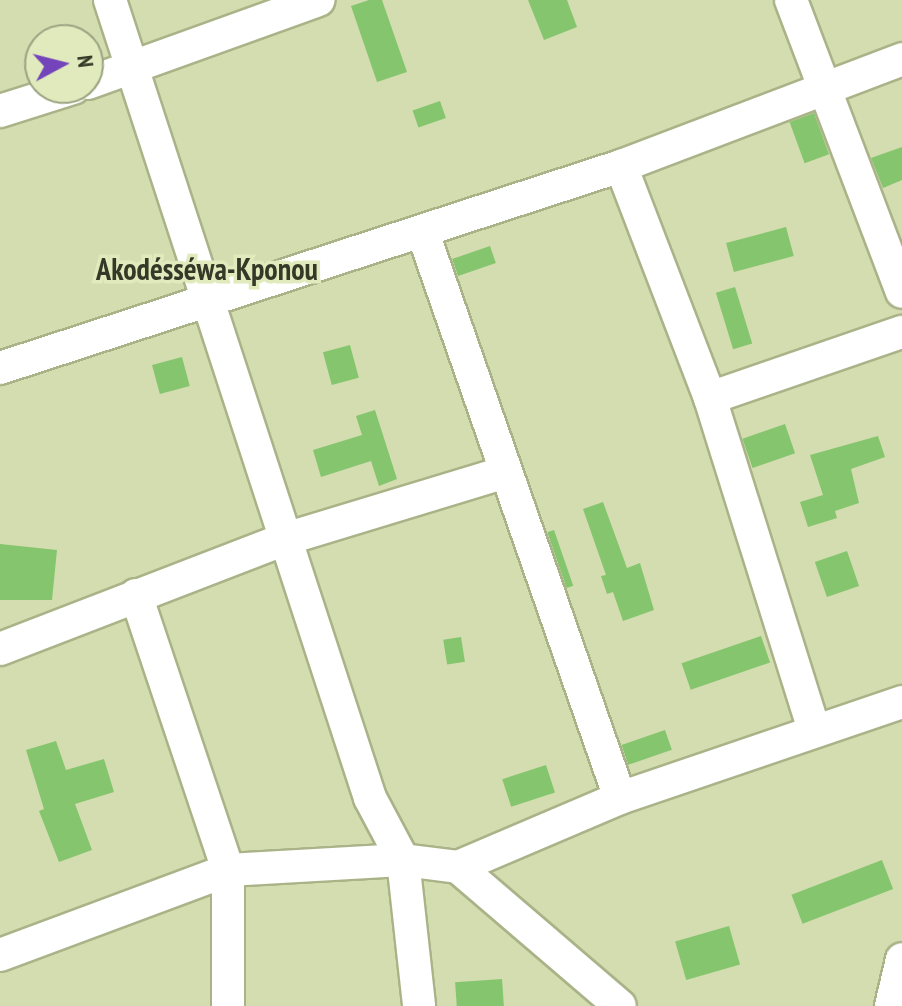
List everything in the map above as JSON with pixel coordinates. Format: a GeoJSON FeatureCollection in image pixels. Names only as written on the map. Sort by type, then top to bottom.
{"type":"FeatureCollection","features":[{"type":"Feature","properties":{"kind":"street"},"geometry":{"type":"LineString","coordinates":[[110,0],[129,70],[210,303],[282,540],[370,798],[403,860],[419,1006]]}},
{"type":"Feature","properties":{"kind":"street"},"geometry":{"type":"LineString","coordinates":[[104,78],[318,0]]}},
{"type":"Feature","properties":{"kind":"street"},"geometry":{"type":"LineString","coordinates":[[791,0],[902,292]]}},
{"type":"Feature","properties":{"kind":"street"},"geometry":{"type":"LineString","coordinates":[[0,368],[210,303],[621,166],[902,59]]}},
{"type":"Feature","properties":{"kind":"street"},"geometry":{"type":"LineString","coordinates":[[0,111],[24,103]]}},
{"type":"Feature","properties":{"kind":"street"},"geometry":{"type":"LineString","coordinates":[[621,166],[710,398],[814,730]]}},
{"type":"Feature","properties":{"kind":"street"},"geometry":{"type":"LineString","coordinates":[[423,233],[502,473],[620,798]]}},
{"type":"Feature","properties":{"kind":"street"},"geometry":{"type":"LineString","coordinates":[[710,398],[902,332]]}},
{"type":"Feature","properties":{"kind":"street"},"geometry":{"type":"LineString","coordinates":[[0,649],[282,540],[502,473]]}},
{"type":"Feature","properties":{"kind":"street"},"geometry":{"type":"LineString","coordinates":[[136,595],[228,870],[228,1006]]}},
{"type":"Feature","properties":{"kind":"street"},"geometry":{"type":"LineString","coordinates":[[0,955],[228,870],[403,860],[458,867],[620,798],[902,702]]}},
{"type":"Feature","properties":{"kind":"street"},"geometry":{"type":"LineString","coordinates":[[458,867],[620,1006]]}},
{"type":"Feature","properties":{"kind":"street"},"geometry":{"type":"LineString","coordinates":[[891,1006],[902,959]]}},
{"type":"Feature","properties":{"kind":"building"},"geometry":{"type":"Polygon","coordinates":[[[369,0],[382,0],[407,72],[377,82],[351,6],[369,0]]]}},
{"type":"Feature","properties":{"kind":"building"},"geometry":{"type":"Polygon","coordinates":[[[528,0],[567,0],[577,27],[544,40],[528,0]]]}},
{"type":"Feature","properties":{"kind":"building"},"geometry":{"type":"Polygon","coordinates":[[[440,101],[446,118],[418,127],[413,110],[440,101]]]}},
{"type":"Feature","properties":{"kind":"building"},"geometry":{"type":"Polygon","coordinates":[[[814,113],[829,154],[805,163],[790,122],[814,113]]]}},
{"type":"Feature","properties":{"kind":"building"},"geometry":{"type":"Polygon","coordinates":[[[902,147],[902,180],[883,188],[871,158],[902,147]]]}},
{"type":"Feature","properties":{"kind":"building"},"geometry":{"type":"Polygon","coordinates":[[[786,227],[794,256],[734,272],[726,243],[786,227]]]}},
{"type":"Feature","properties":{"kind":"building"},"geometry":{"type":"Polygon","coordinates":[[[490,246],[496,263],[458,276],[452,259],[490,246]]]}},
{"type":"Feature","properties":{"kind":"building"},"geometry":{"type":"Polygon","coordinates":[[[735,287],[752,343],[733,349],[716,293],[735,287]]]}},
{"type":"Feature","properties":{"kind":"building"},"geometry":{"type":"Polygon","coordinates":[[[350,345],[359,378],[332,385],[323,352],[350,345]]]}},
{"type":"Feature","properties":{"kind":"building"},"geometry":{"type":"Polygon","coordinates":[[[182,357],[190,386],[160,394],[152,365],[182,357]]]}},
{"type":"Feature","properties":{"kind":"building"},"geometry":{"type":"Polygon","coordinates":[[[375,410],[397,479],[379,486],[371,461],[321,477],[313,450],[362,435],[356,416],[375,410]]]}},
{"type":"Feature","properties":{"kind":"building"},"geometry":{"type":"Polygon","coordinates":[[[785,424],[795,453],[753,468],[742,439],[785,424]]]}},
{"type":"Feature","properties":{"kind":"building"},"geometry":{"type":"Polygon","coordinates":[[[878,436],[885,457],[851,469],[859,503],[835,511],[837,518],[808,527],[800,502],[823,495],[810,455],[878,436]]]}},
{"type":"Feature","properties":{"kind":"building"},"geometry":{"type":"Polygon","coordinates":[[[603,502],[627,568],[640,563],[654,610],[623,621],[613,592],[607,594],[601,576],[606,575],[583,509],[603,502]]]}},
{"type":"Feature","properties":{"kind":"building"},"geometry":{"type":"Polygon","coordinates":[[[554,530],[573,586],[567,588],[547,532],[554,530]]]}},
{"type":"Feature","properties":{"kind":"building"},"geometry":{"type":"Polygon","coordinates":[[[0,544],[57,550],[52,600],[0,600],[0,544]]]}},
{"type":"Feature","properties":{"kind":"building"},"geometry":{"type":"Polygon","coordinates":[[[847,551],[859,586],[827,597],[815,562],[847,551]]]}},
{"type":"Feature","properties":{"kind":"building"},"geometry":{"type":"Polygon","coordinates":[[[761,636],[770,662],[691,690],[682,663],[761,636]]]}},
{"type":"Feature","properties":{"kind":"building"},"geometry":{"type":"Polygon","coordinates":[[[461,637],[465,662],[447,665],[443,640],[461,637]]]}},
{"type":"Feature","properties":{"kind":"building"},"geometry":{"type":"Polygon","coordinates":[[[665,730],[672,750],[628,765],[622,745],[665,730]]]}},
{"type":"Feature","properties":{"kind":"building"},"geometry":{"type":"Polygon","coordinates":[[[56,741],[66,770],[104,759],[114,792],[75,804],[92,850],[59,862],[39,811],[44,809],[26,750],[56,741]]]}},
{"type":"Feature","properties":{"kind":"building"},"geometry":{"type":"Polygon","coordinates":[[[546,765],[555,793],[511,807],[502,779],[546,765]]]}},
{"type":"Feature","properties":{"kind":"building"},"geometry":{"type":"Polygon","coordinates":[[[882,860],[893,889],[803,924],[791,895],[882,860]]]}},
{"type":"Feature","properties":{"kind":"building"},"geometry":{"type":"Polygon","coordinates":[[[729,926],[740,964],[686,980],[675,941],[729,926]]]}},
{"type":"Feature","properties":{"kind":"building"},"geometry":{"type":"Polygon","coordinates":[[[502,979],[504,1006],[457,1006],[455,982],[502,979]]]}},
{"type":"Feature","properties":{"kind":"district","name":"Akodésséwa-Kponou"},"geometry":{"type":"Point","coordinates":[207,269]}}]}
